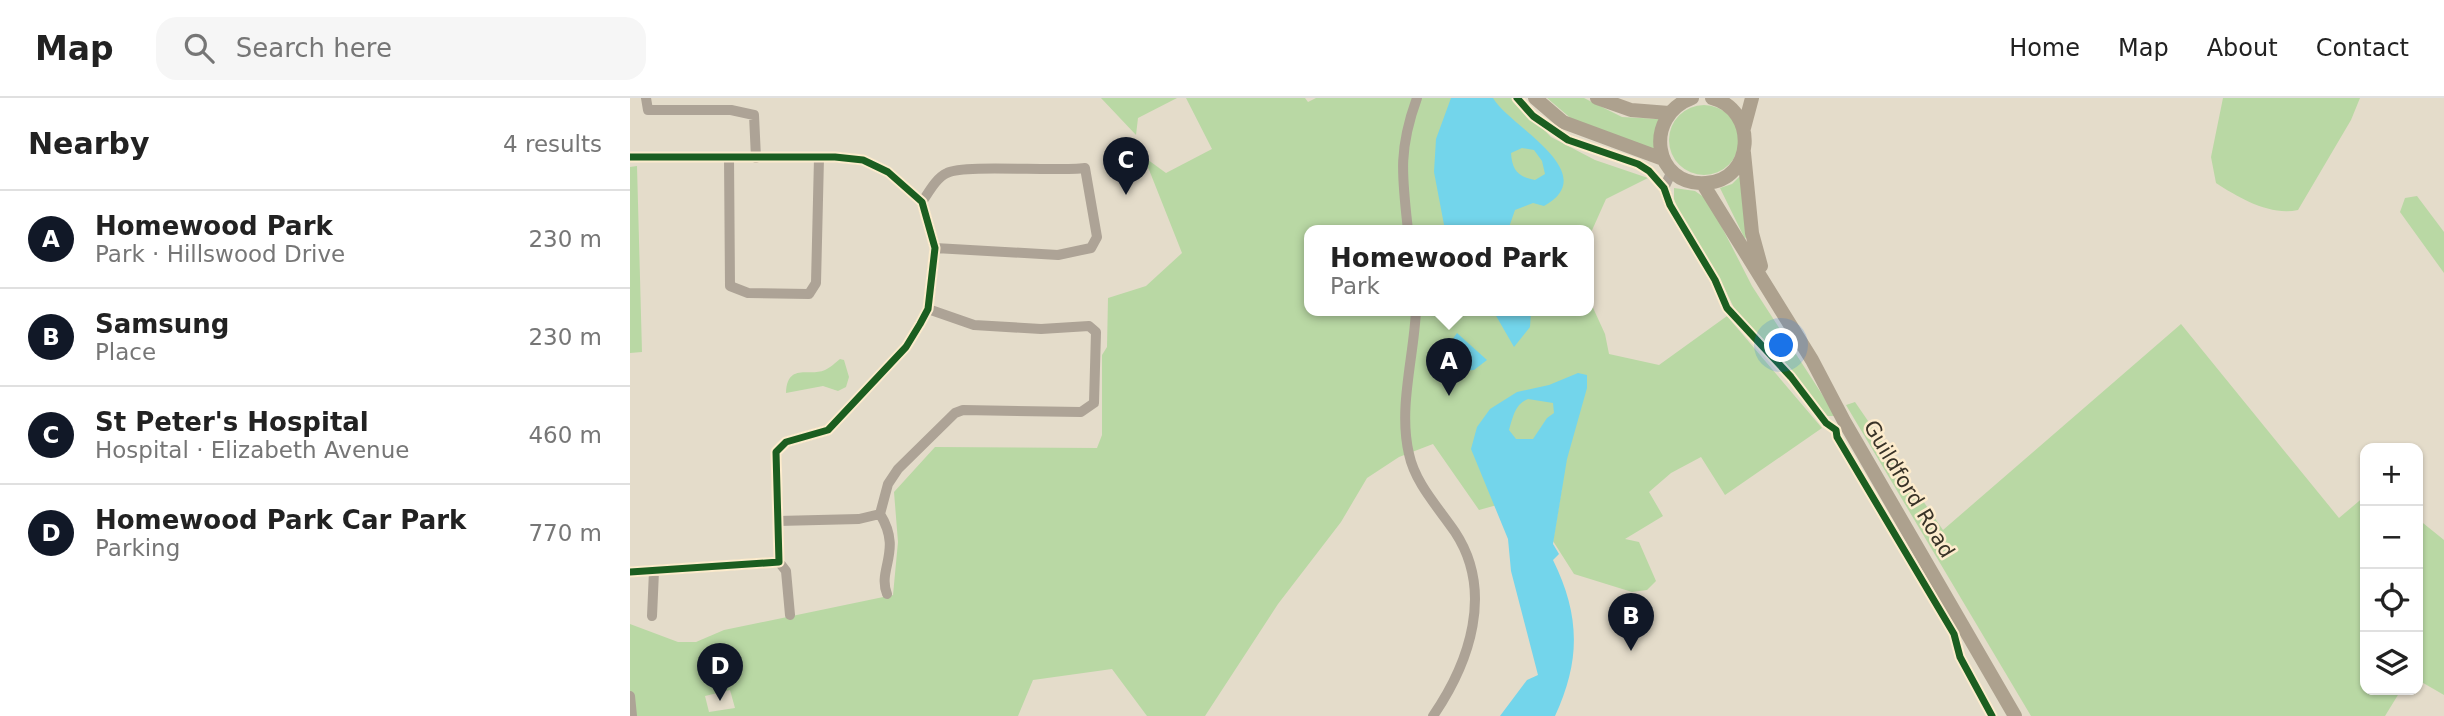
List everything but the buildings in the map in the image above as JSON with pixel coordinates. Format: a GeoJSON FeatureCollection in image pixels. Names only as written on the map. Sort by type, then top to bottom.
{"type":"FeatureCollection","features":[{"type":"Feature","properties":{"kind":"main road"},"geometry":{"type":"LineString","coordinates":[[1535,98],[1563,122],[1668,165],[1689,182],[1703,184],[1730,174],[1744,153]]}},
{"type":"Feature","properties":{"kind":"main road"},"geometry":{"type":"LineString","coordinates":[[1597,98],[1631,110],[1669,113]]}},
{"type":"Feature","properties":{"kind":"main road"},"geometry":{"type":"LineString","coordinates":[[1668,165],[1659,140],[1669,113],[1692,98]]}},
{"type":"Feature","properties":{"kind":"main road"},"geometry":{"type":"LineString","coordinates":[[1712,98],[1734,110],[1744,128]]}},
{"type":"Feature","properties":{"kind":"main road","name":"Guildford Road"},"geometry":{"type":"LineString","coordinates":[[1752,98],[1744,128],[1744,153],[1753,240],[1767,284]]}},
{"type":"Feature","properties":{"kind":"main road","name":"Guildford Road"},"geometry":{"type":"LineString","coordinates":[[1703,184],[1767,284],[2015,716]]}},
{"type":"Feature","properties":{"kind":"street"},"geometry":{"type":"LineString","coordinates":[[646,98],[648,110],[731,110],[754,115],[756,158]]}},
{"type":"Feature","properties":{"kind":"street"},"geometry":{"type":"LineString","coordinates":[[1407,225],[1401,166],[1405,133],[1418,98]]}},
{"type":"Feature","properties":{"kind":"street"},"geometry":{"type":"LineString","coordinates":[[630,157],[835,157],[872,163],[899,180],[922,202],[930,224],[935,248],[928,309],[906,347],[828,430],[781,445],[776,452],[779,562],[786,571],[790,615]]}},
{"type":"Feature","properties":{"kind":"street"},"geometry":{"type":"LineString","coordinates":[[729,157],[730,286],[748,293],[809,294],[816,283],[819,158]]}},
{"type":"Feature","properties":{"kind":"street"},"geometry":{"type":"LineString","coordinates":[[1668,165],[1664,188],[1670,205],[1715,280],[1727,308]]}},
{"type":"Feature","properties":{"kind":"street"},"geometry":{"type":"LineString","coordinates":[[922,202],[938,180],[957,170],[1061,171],[1085,168],[1097,237],[1091,248],[1058,255],[935,248]]}},
{"type":"Feature","properties":{"kind":"street"},"geometry":{"type":"LineString","coordinates":[[887,594],[883,581],[892,550],[880,514],[888,484],[898,469],[955,413],[963,410],[1082,412],[1091,407],[1095,398],[1096,332],[1089,326],[1041,329],[974,325],[928,309]]}},
{"type":"Feature","properties":{"kind":"street"},"geometry":{"type":"LineString","coordinates":[[1416,316],[1414,354],[1406,399],[1405,433],[1409,458],[1429,497],[1456,534],[1473,568],[1477,600],[1471,637],[1459,668],[1433,716]]}},
{"type":"Feature","properties":{"kind":"street"},"geometry":{"type":"LineString","coordinates":[[778,521],[859,519],[880,514]]}},
{"type":"Feature","properties":{"kind":"street"},"geometry":{"type":"LineString","coordinates":[[630,572],[779,562]]}},
{"type":"Feature","properties":{"kind":"street"},"geometry":{"type":"LineString","coordinates":[[652,616],[653,571]]}},
{"type":"Feature","properties":{"kind":"street"},"geometry":{"type":"LineString","coordinates":[[630,696],[632,716]]}},
{"type":"Feature","properties":{"kind":"green space"},"geometry":{"type":"Polygon","coordinates":[[[1101,98],[1177,98],[1138,118],[1136,135],[1101,98]]]}},
{"type":"Feature","properties":{"kind":"green space"},"geometry":{"type":"Polygon","coordinates":[[[1186,98],[1305,98],[1308,102],[1316,98],[1513,98],[1551,137],[1595,160],[1648,178],[1606,199],[1594,226],[1304,225],[1304,316],[1594,316],[1594,310],[1605,334],[1609,354],[1659,365],[1727,316],[1822,428],[1725,495],[1701,457],[1671,473],[1649,492],[1663,516],[1625,539],[1639,542],[1656,581],[1647,590],[1632,592],[1574,574],[1553,541],[1562,487],[1479,510],[1433,444],[1399,457],[1367,478],[1341,522],[1278,604],[1205,716],[1147,716],[1112,669],[1033,680],[1018,716],[630,716],[630,624],[678,642],[696,642],[724,630],[893,595],[898,542],[894,492],[935,447],[1097,448],[1102,435],[1102,355],[1107,347],[1108,298],[1146,286],[1182,253],[1144,157],[1166,173],[1212,149],[1186,98]],[[730,690],[705,696],[709,712],[735,708],[730,690]]]}},
{"type":"Feature","properties":{"kind":"green space"},"geometry":{"type":"Polygon","coordinates":[[[1547,98],[1584,98],[1622,117],[1659,119],[1657,151],[1574,121],[1547,98]]]}},
{"type":"Feature","properties":{"kind":"green space"},"geometry":{"type":"Polygon","coordinates":[[[2223,98],[2360,98],[2351,120],[2298,210],[2287,211],[2255,204],[2216,183],[2211,157],[2223,98]]]}},
{"type":"Feature","properties":{"kind":"green space"},"geometry":{"type":"Polygon","coordinates":[[[1704,105],[1729,115],[1739,140],[1729,165],[1704,175],[1679,165],[1669,140],[1679,115],[1704,105]]]}},
{"type":"Feature","properties":{"kind":"green space"},"geometry":{"type":"Polygon","coordinates":[[[637,166],[642,352],[630,353],[630,167],[637,166]]]}},
{"type":"Feature","properties":{"kind":"green space"},"geometry":{"type":"Polygon","coordinates":[[[1741,175],[1747,235],[1745,239],[1720,188],[1732,184],[1741,175]]]}},
{"type":"Feature","properties":{"kind":"green space"},"geometry":{"type":"Polygon","coordinates":[[[1674,188],[1695,191],[1708,200],[1752,286],[1836,416],[1825,416],[1787,365],[1735,310],[1718,275],[1680,213],[1674,199],[1674,188]]]}},
{"type":"Feature","properties":{"kind":"green space"},"geometry":{"type":"Polygon","coordinates":[[[2417,196],[2444,232],[2444,273],[2400,212],[2405,198],[2417,196]]]}},
{"type":"Feature","properties":{"kind":"green space"},"geometry":{"type":"Polygon","coordinates":[[[2181,324],[2339,518],[2360,500],[2360,695],[2398,695],[2385,716],[2031,716],[1846,405],[1855,402],[1943,530],[2181,324]]]}},
{"type":"Feature","properties":{"kind":"green space"},"geometry":{"type":"Polygon","coordinates":[[[840,359],[844,360],[849,377],[846,387],[838,391],[823,386],[786,393],[790,377],[800,372],[825,370],[840,359]]]}},
{"type":"Feature","properties":{"kind":"green space"},"geometry":{"type":"Polygon","coordinates":[[[2423,523],[2444,540],[2444,695],[2423,683],[2423,523]]]}},
{"type":"Feature","properties":{"kind":"water"},"geometry":{"type":"Polygon","coordinates":[[[1451,98],[1493,98],[1547,150],[1564,179],[1560,193],[1544,206],[1533,203],[1515,210],[1510,225],[1444,225],[1434,172],[1436,139],[1451,98]],[[1522,148],[1511,153],[1517,172],[1535,180],[1545,174],[1542,161],[1534,150],[1522,148]]]}},
{"type":"Feature","properties":{"kind":"water"},"geometry":{"type":"Polygon","coordinates":[[[1496,316],[1531,316],[1530,327],[1514,347],[1496,316]]]}},
{"type":"Feature","properties":{"kind":"water"},"geometry":{"type":"Polygon","coordinates":[[[1457,333],[1487,360],[1474,370],[1450,372],[1448,352],[1457,333]]]}},
{"type":"Feature","properties":{"kind":"water"},"geometry":{"type":"Polygon","coordinates":[[[1578,373],[1587,375],[1587,388],[1567,459],[1553,544],[1559,554],[1553,560],[1562,580],[1572,619],[1573,657],[1555,716],[1500,716],[1527,680],[1538,675],[1511,571],[1508,539],[1471,449],[1477,427],[1490,409],[1517,392],[1549,385],[1578,373]],[[1528,399],[1520,404],[1509,430],[1516,439],[1533,439],[1547,418],[1554,413],[1553,403],[1528,399]]]}},
{"type":"Feature","properties":{"kind":"cycle path"},"geometry":{"type":"LineString","coordinates":[[1517,98],[1533,116],[1568,140],[1638,164],[1649,171],[1664,188],[1670,205],[1715,280],[1727,308],[1791,377],[1826,423],[1836,430],[1837,437],[1954,634],[1960,657],[1992,716]]}},
{"type":"Feature","properties":{"kind":"cycle path"},"geometry":{"type":"LineString","coordinates":[[630,157],[835,157],[863,160],[888,172],[922,202],[935,248],[928,309],[906,347],[828,430],[786,442],[776,452],[779,562],[630,572]]}},
{"type":"Feature","properties":{"kind":"place","name":"St Peter's Hospital"},"geometry":{"type":"Point","coordinates":[1126,195]}},
{"type":"Feature","properties":{"kind":"place","name":"Homewood Park"},"geometry":{"type":"Point","coordinates":[1449,396]}},
{"type":"Feature","properties":{"kind":"place","name":"Samsung"},"geometry":{"type":"Point","coordinates":[1631,651]}},
{"type":"Feature","properties":{"kind":"place","name":"Homewood Park Car Park"},"geometry":{"type":"Point","coordinates":[720,701]}}]}
